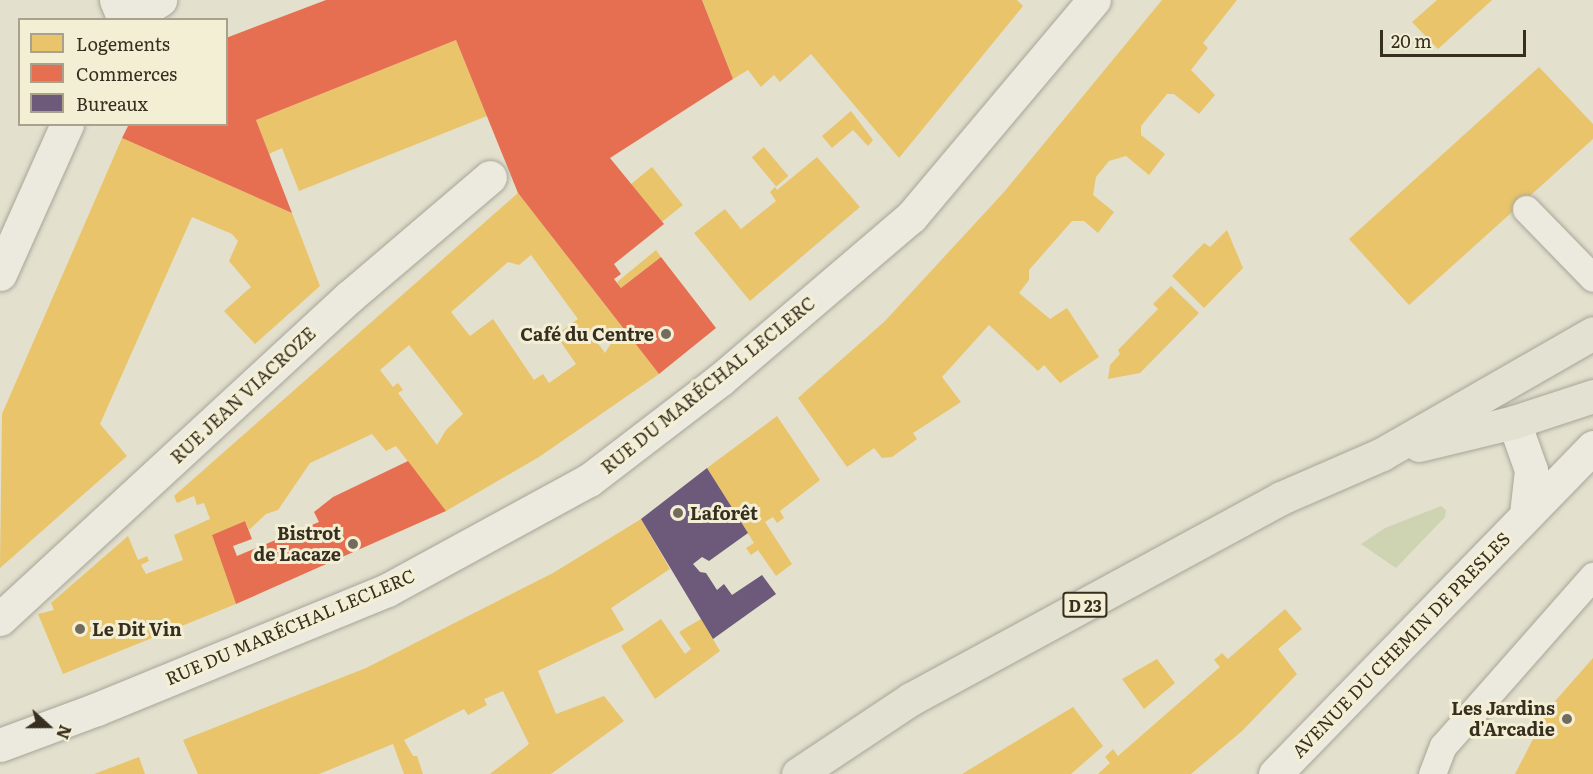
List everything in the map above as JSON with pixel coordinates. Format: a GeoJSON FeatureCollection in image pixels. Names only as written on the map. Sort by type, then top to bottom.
{"type":"FeatureCollection","features":[{"type":"Feature","properties":{"kind":"main road"},"geometry":{"type":"LineString","coordinates":[[1532,368],[1593,333]]}},
{"type":"Feature","properties":{"kind":"main road"},"geometry":{"type":"LineString","coordinates":[[1532,368],[1593,347]]}},
{"type":"Feature","properties":{"kind":"main road","name":"D 23"},"geometry":{"type":"LineString","coordinates":[[798,774],[911,699],[1281,498],[1382,454],[1532,368]]}},
{"type":"Feature","properties":{"kind":"main road","name":"D 23"},"geometry":{"type":"LineString","coordinates":[[1382,454],[1514,422],[1593,396]]}},
{"type":"Feature","properties":{"kind":"street"},"geometry":{"type":"LineString","coordinates":[[116,0],[125,18]]}},
{"type":"Feature","properties":{"kind":"street"},"geometry":{"type":"LineString","coordinates":[[129,18],[159,0]]}},
{"type":"Feature","properties":{"kind":"street","name":"RUE DU MARÉCHAL LECLERC"},"geometry":{"type":"LineString","coordinates":[[0,745],[97,710],[387,590],[589,480],[721,379],[911,217],[1094,0]]}},
{"type":"Feature","properties":{"kind":"street"},"geometry":{"type":"LineString","coordinates":[[0,274],[66,126]]}},
{"type":"Feature","properties":{"kind":"street","name":"RUE JEAN VIACROZE"},"geometry":{"type":"LineString","coordinates":[[0,619],[349,297],[490,177]]}},
{"type":"Feature","properties":{"kind":"street"},"geometry":{"type":"LineString","coordinates":[[1514,422],[1531,470],[1526,514]]}},
{"type":"Feature","properties":{"kind":"street","name":"AVENUE DU CHEMIN DE PRESLES"},"geometry":{"type":"LineString","coordinates":[[1275,774],[1593,447]]}},
{"type":"Feature","properties":{"kind":"lane"},"geometry":{"type":"LineString","coordinates":[[1526,209],[1593,278]]}},
{"type":"Feature","properties":{"kind":"lane"},"geometry":{"type":"LineString","coordinates":[[1432,774],[1443,746],[1593,576]]}},
{"type":"Feature","properties":{"kind":"green space"},"geometry":{"type":"Polygon","coordinates":[[[1441,506],[1446,510],[1445,517],[1396,568],[1361,544],[1385,528],[1441,506]]]}},
{"type":"Feature","properties":{"kind":"building: Logements"},"geometry":{"type":"Polygon","coordinates":[[[702,0],[1017,0],[1023,6],[899,158],[811,54],[780,82],[774,75],[761,87],[748,70],[733,79],[702,0]]]}},
{"type":"Feature","properties":{"kind":"building: Logements"},"geometry":{"type":"Polygon","coordinates":[[[1162,0],[1237,0],[1203,43],[1208,48],[1191,70],[1215,95],[1199,114],[1174,94],[1167,94],[1141,126],[1141,135],[1165,154],[1149,175],[1126,156],[1109,161],[1096,177],[1093,195],[1114,212],[1098,233],[1084,221],[1072,221],[1029,270],[1029,280],[1019,293],[1050,319],[1067,308],[1099,357],[1060,383],[1044,365],[1038,371],[989,325],[942,377],[961,402],[913,433],[917,439],[892,457],[882,458],[874,448],[847,467],[798,398],[885,321],[1004,192],[1162,0]]]}},
{"type":"Feature","properties":{"kind":"building: Logements"},"geometry":{"type":"Polygon","coordinates":[[[1437,0],[1492,0],[1438,49],[1412,22],[1437,0]]]}},
{"type":"Feature","properties":{"kind":"building: Logements"},"geometry":{"type":"Polygon","coordinates":[[[456,40],[487,116],[299,191],[282,148],[269,154],[256,120],[456,40]]]}},
{"type":"Feature","properties":{"kind":"building: Logements"},"geometry":{"type":"Polygon","coordinates":[[[1539,67],[1593,124],[1593,139],[1409,305],[1349,239],[1539,67]]]}},
{"type":"Feature","properties":{"kind":"building: Logements"},"geometry":{"type":"Polygon","coordinates":[[[851,111],[873,140],[868,146],[853,130],[832,148],[822,136],[851,111]]]}},
{"type":"Feature","properties":{"kind":"building: Logements"},"geometry":{"type":"Polygon","coordinates":[[[122,138],[292,213],[320,286],[255,344],[224,311],[251,287],[229,261],[238,241],[232,234],[192,217],[100,424],[127,456],[0,568],[2,414],[122,138]]]}},
{"type":"Feature","properties":{"kind":"building: Logements"},"geometry":{"type":"Polygon","coordinates":[[[764,147],[788,176],[776,186],[752,157],[764,147]]]}},
{"type":"Feature","properties":{"kind":"building: Logements"},"geometry":{"type":"Polygon","coordinates":[[[817,157],[860,207],[750,301],[694,233],[725,209],[741,229],[776,201],[770,192],[775,187],[777,190],[817,157]]]}},
{"type":"Feature","properties":{"kind":"building: Logements"},"geometry":{"type":"Polygon","coordinates":[[[652,167],[683,205],[662,222],[631,184],[652,167]]]}},
{"type":"Feature","properties":{"kind":"building: Logements"},"geometry":{"type":"Polygon","coordinates":[[[518,193],[659,374],[539,457],[446,511],[396,446],[386,451],[372,434],[310,463],[278,510],[266,514],[249,530],[245,521],[212,535],[236,604],[63,674],[38,614],[54,610],[51,603],[128,536],[138,560],[147,556],[149,561],[141,565],[146,574],[183,560],[174,535],[210,519],[204,503],[197,505],[194,496],[177,503],[174,496],[518,193]],[[531,255],[519,265],[508,262],[451,312],[470,336],[493,319],[534,380],[543,374],[549,383],[576,364],[556,335],[578,319],[531,255]],[[600,331],[592,335],[605,353],[612,342],[600,331]],[[409,345],[380,370],[393,387],[398,383],[403,390],[398,393],[437,445],[446,430],[463,414],[409,345]]]}},
{"type":"Feature","properties":{"kind":"building: Logements"},"geometry":{"type":"Polygon","coordinates":[[[1227,230],[1243,268],[1204,308],[1172,276],[1204,243],[1210,247],[1227,230]]]}},
{"type":"Feature","properties":{"kind":"building: Logements"},"geometry":{"type":"Polygon","coordinates":[[[656,250],[661,257],[621,288],[617,282],[656,250]]]}},
{"type":"Feature","properties":{"kind":"building: Logements"},"geometry":{"type":"Polygon","coordinates":[[[1171,286],[1199,313],[1140,373],[1108,379],[1110,365],[1120,354],[1118,350],[1158,309],[1153,304],[1171,286]]]}},
{"type":"Feature","properties":{"kind":"building: Logements"},"geometry":{"type":"Polygon","coordinates":[[[777,416],[820,480],[780,511],[784,518],[777,523],[773,517],[765,522],[792,564],[776,576],[758,550],[751,555],[746,548],[754,543],[707,468],[777,416]]]}},
{"type":"Feature","properties":{"kind":"building: Logements"},"geometry":{"type":"Polygon","coordinates":[[[641,519],[670,569],[611,608],[624,630],[538,671],[556,714],[604,696],[624,721],[551,774],[490,774],[529,744],[503,691],[484,699],[487,705],[468,715],[464,709],[404,740],[413,756],[417,756],[423,774],[404,774],[393,744],[319,774],[198,774],[183,740],[366,668],[553,573],[641,519]]]}},
{"type":"Feature","properties":{"kind":"building: Logements"},"geometry":{"type":"Polygon","coordinates":[[[1285,609],[1302,629],[1278,649],[1297,674],[1242,731],[1191,774],[1098,774],[1110,763],[1105,757],[1113,749],[1118,756],[1220,667],[1214,660],[1222,653],[1228,659],[1285,609]]]}},
{"type":"Feature","properties":{"kind":"building: Logements"},"geometry":{"type":"Polygon","coordinates":[[[661,619],[685,654],[691,649],[679,632],[701,619],[720,651],[655,699],[621,646],[661,619]]]}},
{"type":"Feature","properties":{"kind":"building: Logements","name":"Les Jardins d'Arcadie"},"geometry":{"type":"Polygon","coordinates":[[[1593,658],[1593,774],[1515,774],[1549,708],[1593,658]]]}},
{"type":"Feature","properties":{"kind":"building: Logements"},"geometry":{"type":"Polygon","coordinates":[[[1157,659],[1175,683],[1144,709],[1122,679],[1157,659]]]}},
{"type":"Feature","properties":{"kind":"building: Logements"},"geometry":{"type":"Polygon","coordinates":[[[1073,707],[1103,746],[1071,774],[962,774],[1073,707]]]}},
{"type":"Feature","properties":{"kind":"building: Logements"},"geometry":{"type":"Polygon","coordinates":[[[139,757],[145,774],[94,774],[139,757]]]}},
{"type":"Feature","properties":{"kind":"building: Commerces"},"geometry":{"type":"Polygon","coordinates":[[[326,0],[702,0],[733,79],[610,158],[664,224],[614,264],[621,274],[614,279],[621,288],[661,257],[716,328],[659,374],[518,193],[456,40],[256,120],[292,213],[122,138],[128,126],[228,126],[228,37],[326,0]]]}},
{"type":"Feature","properties":{"kind":"building: Commerces"},"geometry":{"type":"Polygon","coordinates":[[[408,461],[446,511],[236,604],[212,535],[245,521],[252,539],[233,546],[237,556],[319,522],[314,512],[333,497],[408,461]]]}},
{"type":"Feature","properties":{"kind":"building: Bureaux"},"geometry":{"type":"Polygon","coordinates":[[[707,468],[748,533],[709,561],[702,557],[693,564],[700,572],[706,573],[717,590],[724,584],[732,595],[762,575],[776,594],[713,639],[641,519],[707,468]]]}},
{"type":"Feature","properties":{"kind":"place","name":"Café du Centre"},"geometry":{"type":"Point","coordinates":[666,334]}},
{"type":"Feature","properties":{"kind":"place","name":"Laforêt"},"geometry":{"type":"Point","coordinates":[678,513]}},
{"type":"Feature","properties":{"kind":"place","name":"Bistrot de Lacaze"},"geometry":{"type":"Point","coordinates":[353,544]}},
{"type":"Feature","properties":{"kind":"place","name":"Le Dit Vin"},"geometry":{"type":"Point","coordinates":[80,629]}},
{"type":"Feature","properties":{"kind":"place","name":"Les Jardins d'Arcadie"},"geometry":{"type":"Point","coordinates":[1567,719]}}]}
